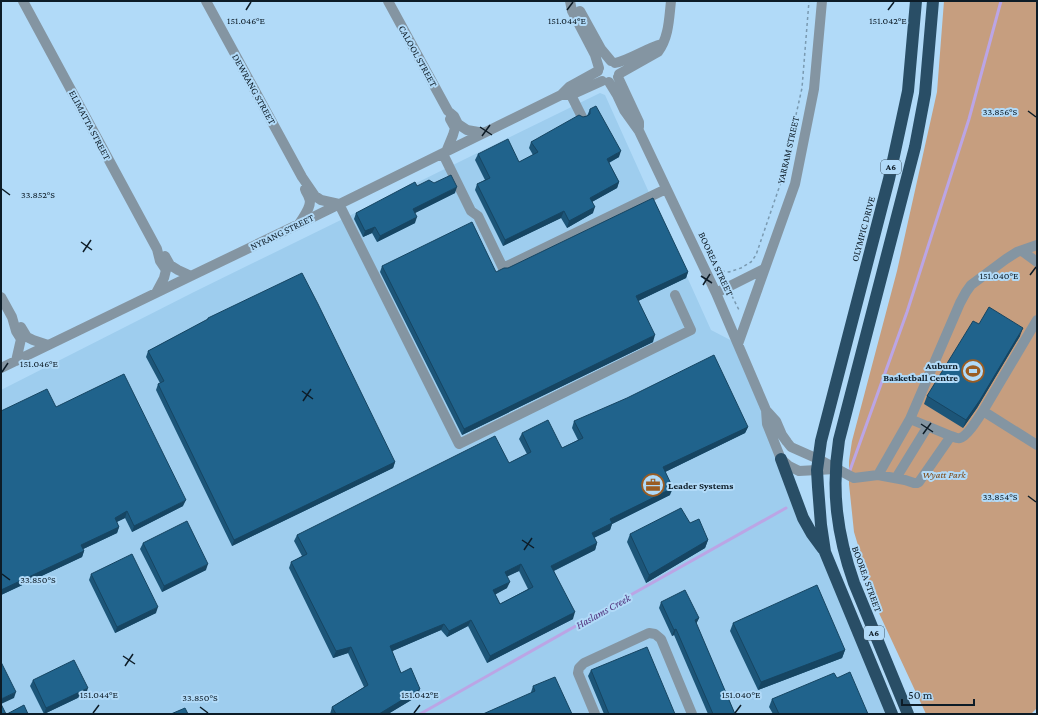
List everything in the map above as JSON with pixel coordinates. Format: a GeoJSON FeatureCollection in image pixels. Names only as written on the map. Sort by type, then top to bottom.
{"type":"FeatureCollection","features":[{"type":"Feature","properties":{"kind":"highway","name":"OLYMPIC DRIVE"},"geometry":{"type":"LineString","coordinates":[[818,465],[821,441],[889,179],[905,106],[908,91],[916,1]]}},
{"type":"Feature","properties":{"kind":"highway","name":"BOOREA STREET"},"geometry":{"type":"LineString","coordinates":[[908,714],[860,597],[843,551],[837,509],[835,469],[839,444],[868,325],[915,147],[925,94],[933,1]]}},
{"type":"Feature","properties":{"kind":"highway"},"geometry":{"type":"LineString","coordinates":[[781,459],[803,518],[825,552]]}},
{"type":"Feature","properties":{"kind":"highway","name":"A6"},"geometry":{"type":"LineString","coordinates":[[818,465],[821,525],[825,552],[892,714]]}},
{"type":"Feature","properties":{"kind":"street","name":"ELIMATTA STREET"},"geometry":{"type":"LineString","coordinates":[[23,1],[158,249],[165,256],[170,265],[191,276]]}},
{"type":"Feature","properties":{"kind":"street","name":"DEWRANG STREET"},"geometry":{"type":"LineString","coordinates":[[206,1],[302,177],[316,196],[321,200],[340,204]]}},
{"type":"Feature","properties":{"kind":"street","name":"CALOOL STREET"},"geometry":{"type":"LineString","coordinates":[[388,1],[448,111],[450,120],[455,128],[445,153]]}},
{"type":"Feature","properties":{"kind":"street"},"geometry":{"type":"LineString","coordinates":[[572,1],[577,6],[600,49],[618,66],[612,79],[598,75],[595,55],[572,11],[572,1]]}},
{"type":"Feature","properties":{"kind":"street","name":"NYRANG STREET"},"geometry":{"type":"LineString","coordinates":[[1,368],[484,133],[566,95],[612,79],[658,52],[661,48],[668,28],[671,1]]}},
{"type":"Feature","properties":{"kind":"street","name":"YARRAM STREET"},"geometry":{"type":"LineString","coordinates":[[738,344],[795,184],[814,89],[822,1]]}},
{"type":"Feature","properties":{"kind":"street"},"geometry":{"type":"LineString","coordinates":[[598,69],[603,62],[613,62],[632,57],[653,46],[662,44]]}},
{"type":"Feature","properties":{"kind":"street","name":"NYRANG STREET"},"geometry":{"type":"LineString","coordinates":[[566,95],[569,87],[598,69]]}},
{"type":"Feature","properties":{"kind":"street","name":"BOOREA STREET"},"geometry":{"type":"LineString","coordinates":[[612,79],[624,110],[639,131],[716,293],[766,410],[767,424],[781,459]]}},
{"type":"Feature","properties":{"kind":"street"},"geometry":{"type":"LineString","coordinates":[[566,95],[582,117]]}},
{"type":"Feature","properties":{"kind":"street","name":"CALOOL STREET"},"geometry":{"type":"LineString","coordinates":[[448,111],[454,116],[458,124],[462,127],[467,130],[484,133]]}},
{"type":"Feature","properties":{"kind":"street"},"geometry":{"type":"LineString","coordinates":[[445,153],[471,211],[478,216],[503,268],[666,188]]}},
{"type":"Feature","properties":{"kind":"street","name":"DEWRANG STREET"},"geometry":{"type":"LineString","coordinates":[[299,224],[309,205],[310,199],[306,192],[302,177]]}},
{"type":"Feature","properties":{"kind":"street"},"geometry":{"type":"LineString","coordinates":[[340,204],[459,444],[691,330],[675,295]]}},
{"type":"Feature","properties":{"kind":"street"},"geometry":{"type":"LineString","coordinates":[[878,475],[910,419],[960,302],[966,292],[971,285],[1006,258],[1037,245]]}},
{"type":"Feature","properties":{"kind":"street","name":"ELIMATTA STREET"},"geometry":{"type":"LineString","coordinates":[[156,293],[164,278],[166,270],[160,261],[158,249]]}},
{"type":"Feature","properties":{"kind":"street"},"geometry":{"type":"LineString","coordinates":[[1022,251],[1037,262]]}},
{"type":"Feature","properties":{"kind":"street"},"geometry":{"type":"LineString","coordinates":[[716,293],[764,269]]}},
{"type":"Feature","properties":{"kind":"street"},"geometry":{"type":"LineString","coordinates":[[1,296],[21,339],[16,361]]}},
{"type":"Feature","properties":{"kind":"street"},"geometry":{"type":"LineString","coordinates":[[12,317],[21,327],[26,337],[48,345]]}},
{"type":"Feature","properties":{"kind":"street"},"geometry":{"type":"LineString","coordinates":[[910,419],[951,436],[960,438],[963,437],[982,411],[1037,320]]}},
{"type":"Feature","properties":{"kind":"street","name":"BOOREA STREET"},"geometry":{"type":"LineString","coordinates":[[766,410],[776,421],[782,435],[789,445],[818,465],[835,469]]}},
{"type":"Feature","properties":{"kind":"street"},"geometry":{"type":"LineString","coordinates":[[982,411],[1037,445]]}},
{"type":"Feature","properties":{"kind":"street"},"geometry":{"type":"LineString","coordinates":[[896,478],[928,426]]}},
{"type":"Feature","properties":{"kind":"street"},"geometry":{"type":"LineString","coordinates":[[835,469],[854,478],[878,475],[917,483],[951,436]]}},
{"type":"Feature","properties":{"kind":"street"},"geometry":{"type":"LineString","coordinates":[[781,459],[789,466],[799,471],[818,465]]}},
{"type":"Feature","properties":{"kind":"street"},"geometry":{"type":"LineString","coordinates":[[595,714],[578,673],[579,668],[584,663],[649,633],[655,634],[660,639],[692,714]]}},
{"type":"Feature","properties":{"kind":"path","name":"YARRAM STREET"},"geometry":{"type":"LineString","coordinates":[[728,287],[722,272],[729,272],[751,262],[756,255],[781,182],[802,88],[809,1]]}},
{"type":"Feature","properties":{"kind":"path"},"geometry":{"type":"LineString","coordinates":[[728,287],[746,321]]}},
{"type":"Feature","properties":{"kind":"shaded area"},"geometry":{"type":"Polygon","coordinates":[[[600,93],[605,95],[711,330],[738,344],[812,534],[892,714],[1,714],[1,390],[194,292],[600,93]]]}},
{"type":"Feature","properties":{"kind":"green space","name":"Wyatt Park"},"geometry":{"type":"Polygon","coordinates":[[[944,1],[1037,1],[1037,708],[1031,714],[926,714],[878,611],[854,532],[849,484],[849,461],[852,441],[897,271],[937,92],[944,1]]]}},
{"type":"Feature","properties":{"kind":"building"},"geometry":{"type":"Polygon","coordinates":[[[596,106],[621,151],[607,159],[619,182],[590,198],[595,207],[569,221],[564,211],[505,240],[477,184],[490,178],[478,154],[508,139],[519,162],[538,152],[531,142],[579,115],[583,117],[587,116],[590,114],[590,109],[596,106]]]}},
{"type":"Feature","properties":{"kind":"building"},"geometry":{"type":"Polygon","coordinates":[[[451,175],[457,187],[413,209],[417,217],[380,236],[375,227],[365,231],[356,213],[415,182],[417,186],[429,180],[434,183],[451,175]]]}},
{"type":"Feature","properties":{"kind":"building"},"geometry":{"type":"Polygon","coordinates":[[[653,198],[688,272],[636,296],[655,335],[464,429],[382,266],[472,222],[496,272],[504,268],[508,268],[653,198]]]}},
{"type":"Feature","properties":{"kind":"building"},"geometry":{"type":"Polygon","coordinates":[[[302,273],[395,462],[234,540],[158,384],[164,381],[148,351],[208,318],[302,273]]]}},
{"type":"Feature","properties":{"kind":"building","name":"Auburn Basketball Centre"},"geometry":{"type":"Polygon","coordinates":[[[989,307],[1023,328],[980,400],[966,420],[927,396],[973,321],[979,324],[989,307]]]}},
{"type":"Feature","properties":{"kind":"building"},"geometry":{"type":"Polygon","coordinates":[[[714,355],[748,427],[663,467],[673,488],[610,519],[612,523],[592,533],[597,543],[551,566],[575,612],[490,656],[471,620],[449,631],[444,624],[390,646],[401,673],[411,668],[420,689],[379,714],[336,714],[332,707],[368,685],[351,647],[336,651],[291,562],[307,554],[297,535],[495,436],[509,463],[531,452],[522,433],[548,420],[562,448],[583,438],[574,421],[627,398],[714,355]],[[521,564],[505,572],[510,582],[493,590],[500,604],[533,587],[521,564]]]}},
{"type":"Feature","properties":{"kind":"building"},"geometry":{"type":"Polygon","coordinates":[[[124,374],[186,500],[134,526],[127,511],[115,518],[119,527],[81,545],[84,551],[1,590],[1,411],[47,389],[56,407],[124,374]]]}},
{"type":"Feature","properties":{"kind":"building"},"geometry":{"type":"Polygon","coordinates":[[[681,508],[690,523],[699,519],[708,540],[649,575],[630,534],[681,508]]]}},
{"type":"Feature","properties":{"kind":"building"},"geometry":{"type":"Polygon","coordinates":[[[187,521],[208,564],[164,586],[143,543],[187,521]]]}},
{"type":"Feature","properties":{"kind":"building"},"geometry":{"type":"Polygon","coordinates":[[[132,554],[158,607],[117,627],[91,574],[132,554]]]}},
{"type":"Feature","properties":{"kind":"building"},"geometry":{"type":"Polygon","coordinates":[[[817,585],[845,650],[761,682],[733,623],[817,585]]]}},
{"type":"Feature","properties":{"kind":"building"},"geometry":{"type":"Polygon","coordinates":[[[685,590],[699,618],[695,620],[735,714],[713,714],[676,629],[674,630],[661,602],[685,590]]]}},
{"type":"Feature","properties":{"kind":"building"},"geometry":{"type":"Polygon","coordinates":[[[647,647],[675,714],[609,714],[591,670],[647,647]]]}},
{"type":"Feature","properties":{"kind":"building"},"geometry":{"type":"Polygon","coordinates":[[[74,660],[88,688],[46,708],[33,680],[74,660]]]}},
{"type":"Feature","properties":{"kind":"building"},"geometry":{"type":"Polygon","coordinates":[[[1,662],[16,692],[1,699],[1,662]]]}},
{"type":"Feature","properties":{"kind":"building"},"geometry":{"type":"Polygon","coordinates":[[[850,672],[868,714],[779,714],[772,699],[834,673],[837,678],[850,672]]]}},
{"type":"Feature","properties":{"kind":"building"},"geometry":{"type":"Polygon","coordinates":[[[555,677],[572,714],[483,714],[535,691],[533,686],[555,677]]]}},
{"type":"Feature","properties":{"kind":"building"},"geometry":{"type":"Polygon","coordinates":[[[1,704],[6,714],[1,714],[1,704]]]}},
{"type":"Feature","properties":{"kind":"building"},"geometry":{"type":"Polygon","coordinates":[[[24,705],[28,714],[7,714],[24,705]]]}},
{"type":"Feature","properties":{"kind":"building"},"geometry":{"type":"Polygon","coordinates":[[[185,708],[188,714],[171,714],[185,708]]]}},
{"type":"Feature","properties":{"kind":"waterway"},"geometry":{"type":"LineString","coordinates":[[849,473],[907,312],[969,119],[1001,1]]}},
{"type":"Feature","properties":{"kind":"waterway","name":"Haslams Creek"},"geometry":{"type":"LineString","coordinates":[[420,714],[786,508]]}},
{"type":"Feature","properties":{"kind":"place","name":"Auburn Basketball Centre"},"geometry":{"type":"Point","coordinates":[973,371]}},
{"type":"Feature","properties":{"kind":"place","name":"Leader Systems"},"geometry":{"type":"Point","coordinates":[653,485]}}]}
